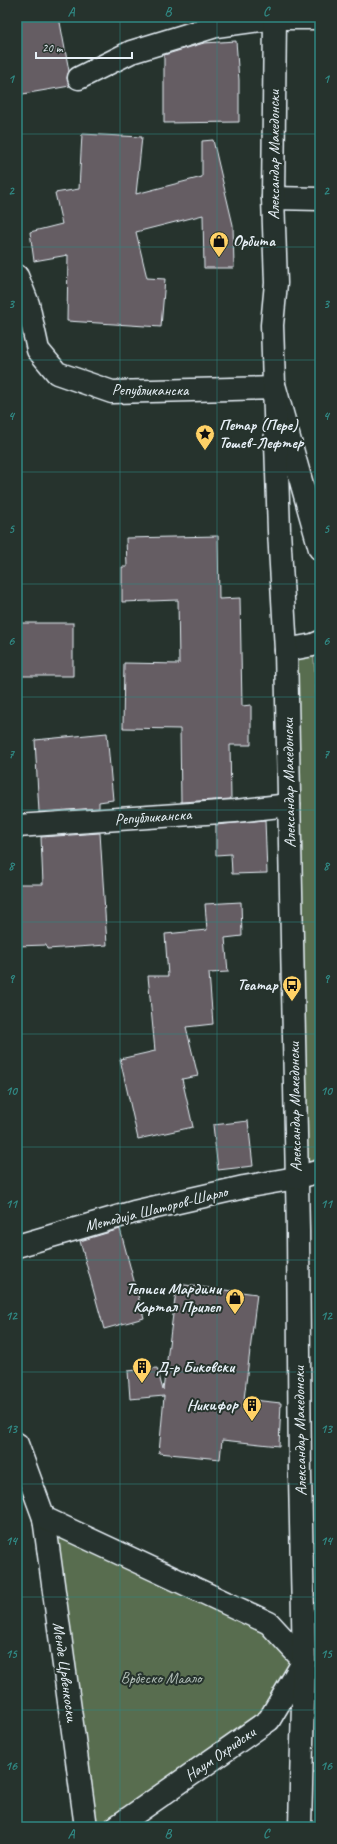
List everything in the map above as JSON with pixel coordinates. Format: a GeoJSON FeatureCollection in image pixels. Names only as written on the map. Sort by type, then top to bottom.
{"type":"FeatureCollection","features":[{"type":"Feature","properties":{"kind":"street"},"geometry":{"type":"LineString","coordinates":[[79,78],[131,52],[216,26],[275,18],[320,18]]}},
{"type":"Feature","properties":{"kind":"street","name":"Александар Македонски"},"geometry":{"type":"LineString","coordinates":[[275,18],[273,198],[276,283],[272,324],[279,531],[286,650],[300,1476],[312,1660],[300,1827]]}},
{"type":"Feature","properties":{"kind":"street"},"geometry":{"type":"LineString","coordinates":[[273,198],[320,199]]}},
{"type":"Feature","properties":{"kind":"street","name":"Републиканска"},"geometry":{"type":"LineString","coordinates":[[17,276],[23,305],[38,350],[57,373],[112,392],[275,388]]}},
{"type":"Feature","properties":{"kind":"street","name":"Александар Македонски"},"geometry":{"type":"LineString","coordinates":[[275,388],[320,549]]}},
{"type":"Feature","properties":{"kind":"street"},"geometry":{"type":"LineString","coordinates":[[286,650],[320,642]]}},
{"type":"Feature","properties":{"kind":"street","name":"Републиканска"},"geometry":{"type":"LineString","coordinates":[[17,826],[235,811],[289,805]]}},
{"type":"Feature","properties":{"kind":"street","name":"Методија Шаторов-Шарло"},"geometry":{"type":"LineString","coordinates":[[17,1246],[134,1212],[244,1187],[296,1178],[320,1171]]}},
{"type":"Feature","properties":{"kind":"street","name":"Менде Црвенкоски"},"geometry":{"type":"LineString","coordinates":[[17,1444],[44,1518],[86,1827]]}},
{"type":"Feature","properties":{"kind":"street"},"geometry":{"type":"LineString","coordinates":[[44,1518],[269,1624],[312,1660]]}},
{"type":"Feature","properties":{"kind":"street","name":"Наум Охридски"},"geometry":{"type":"LineString","coordinates":[[116,1827],[269,1720],[312,1660]]}},
{"type":"Feature","properties":{"kind":"green space"},"geometry":{"type":"Polygon","coordinates":[[[313,645],[320,757],[320,1171],[296,1178],[286,650],[313,645]]]}},
{"type":"Feature","properties":{"kind":"green space","name":"Врбеско Маало"},"geometry":{"type":"Polygon","coordinates":[[[44,1518],[269,1623],[304,1661],[269,1720],[116,1827],[86,1827],[44,1518]]]}},
{"type":"Feature","properties":{"kind":"building"},"geometry":{"type":"Polygon","coordinates":[[[17,17],[59,17],[69,71],[67,78],[70,86],[17,95],[17,17]]]}},
{"type":"Feature","properties":{"kind":"building"},"geometry":{"type":"Polygon","coordinates":[[[236,41],[239,80],[239,122],[164,123],[164,55],[204,43],[236,41]]]}},
{"type":"Feature","properties":{"kind":"building"},"geometry":{"type":"Polygon","coordinates":[[[82,134],[142,137],[136,194],[202,177],[202,141],[213,140],[233,225],[234,268],[204,268],[203,215],[136,232],[147,278],[165,279],[161,327],[67,321],[68,255],[34,261],[30,232],[62,224],[55,193],[79,189],[82,134]]]}},
{"type":"Feature","properties":{"kind":"building"},"geometry":{"type":"Polygon","coordinates":[[[218,536],[219,599],[240,598],[242,706],[251,705],[251,745],[230,745],[231,799],[181,802],[180,729],[123,728],[124,663],[179,664],[178,600],[122,602],[122,567],[127,567],[126,538],[218,536]]]}},
{"type":"Feature","properties":{"kind":"building"},"geometry":{"type":"Polygon","coordinates":[[[17,623],[73,623],[73,676],[17,676],[17,623]]]}},
{"type":"Feature","properties":{"kind":"building"},"geometry":{"type":"Polygon","coordinates":[[[107,733],[113,800],[99,802],[99,808],[39,812],[35,740],[107,733]]]}},
{"type":"Feature","properties":{"kind":"building"},"geometry":{"type":"Polygon","coordinates":[[[265,820],[267,873],[232,874],[231,854],[216,855],[216,825],[265,820]]]}},
{"type":"Feature","properties":{"kind":"building"},"geometry":{"type":"Polygon","coordinates":[[[100,833],[107,945],[47,949],[46,945],[17,946],[17,884],[43,884],[41,837],[100,833]]]}},
{"type":"Feature","properties":{"kind":"building"},"geometry":{"type":"Polygon","coordinates":[[[241,902],[242,936],[225,938],[228,972],[209,973],[213,1024],[186,1027],[198,1076],[182,1079],[193,1127],[138,1139],[120,1059],[155,1051],[148,976],[168,976],[165,934],[207,930],[205,904],[241,902]]]}},
{"type":"Feature","properties":{"kind":"building"},"geometry":{"type":"Polygon","coordinates":[[[248,1121],[253,1166],[218,1170],[213,1125],[248,1121]]]}},
{"type":"Feature","properties":{"kind":"building"},"geometry":{"type":"Polygon","coordinates":[[[120,1229],[144,1318],[104,1329],[80,1241],[120,1229]]]}},
{"type":"Feature","properties":{"kind":"building"},"geometry":{"type":"Polygon","coordinates":[[[177,1284],[257,1294],[244,1399],[281,1403],[279,1446],[222,1440],[220,1459],[159,1453],[164,1396],[130,1399],[128,1371],[157,1368],[163,1390],[177,1284]]]}},
{"type":"Feature","properties":{"kind":"place","name":"Орбита"},"geometry":{"type":"Point","coordinates":[219,258]}},
{"type":"Feature","properties":{"kind":"place","name":"Петар (Пере) Тошев-Лефтер"},"geometry":{"type":"Point","coordinates":[205,451]}},
{"type":"Feature","properties":{"kind":"place","name":"Театар"},"geometry":{"type":"Point","coordinates":[292,1002]}},
{"type":"Feature","properties":{"kind":"place","name":"Теписи Мардини Картал Прилеп"},"geometry":{"type":"Point","coordinates":[235,1315]}},
{"type":"Feature","properties":{"kind":"place","name":"Д-р Биковски"},"geometry":{"type":"Point","coordinates":[142,1384]}},
{"type":"Feature","properties":{"kind":"place","name":"Никифор"},"geometry":{"type":"Point","coordinates":[252,1422]}}]}
